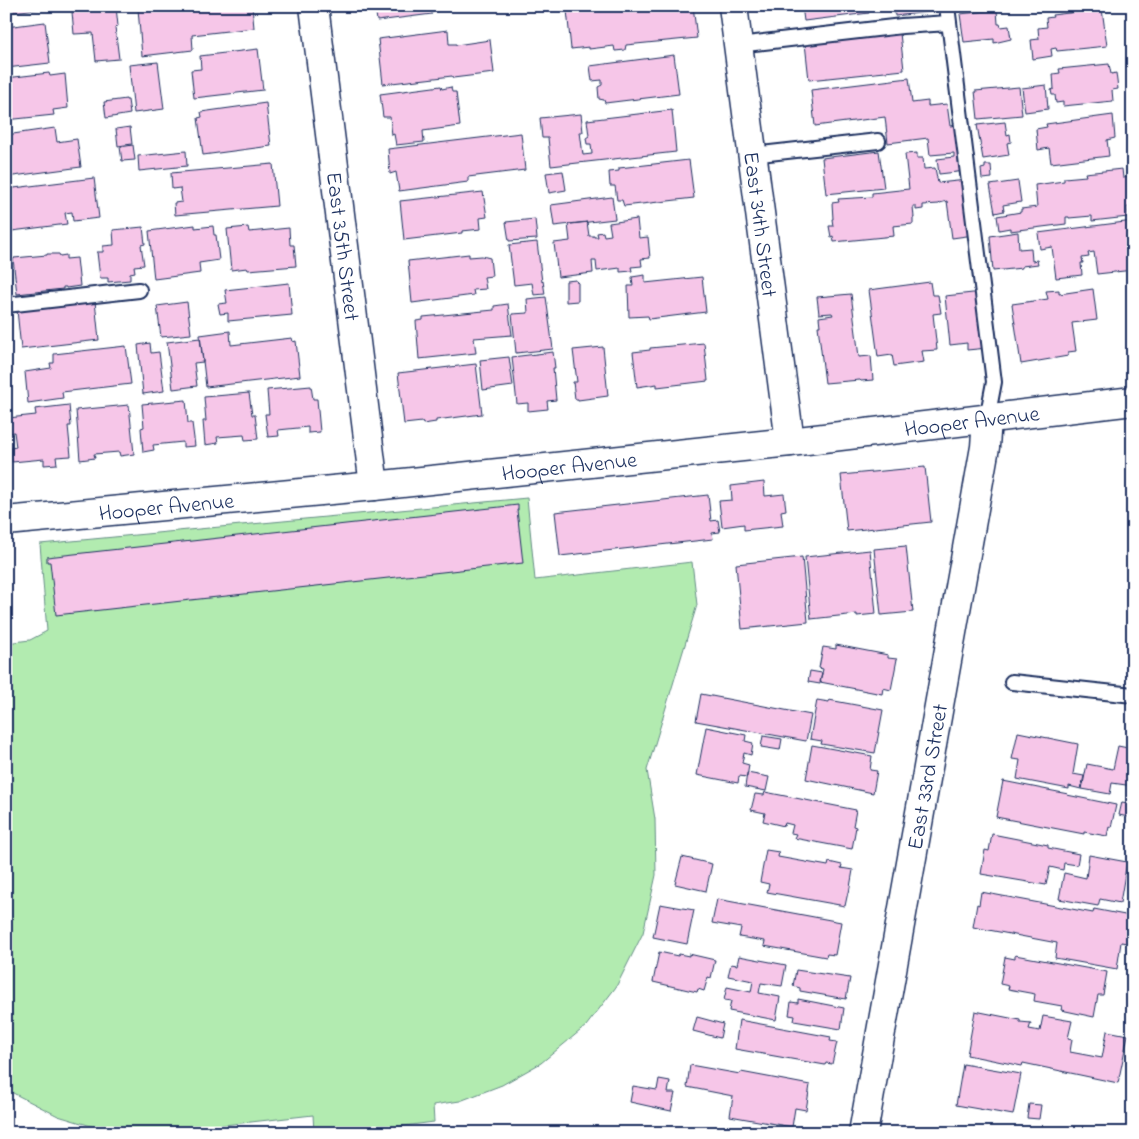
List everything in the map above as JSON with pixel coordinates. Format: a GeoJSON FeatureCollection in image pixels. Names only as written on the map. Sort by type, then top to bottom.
{"type":"FeatureCollection","features":[{"type":"Feature","properties":{"kind":"street","name":"East 35th Street"},"geometry":{"type":"LineString","coordinates":[[314,6],[374,486]]}},
{"type":"Feature","properties":{"kind":"street","name":"East 34th Street"},"geometry":{"type":"LineString","coordinates":[[733,6],[790,442]]}},
{"type":"Feature","properties":{"kind":"street","name":"Hooper Avenue"},"geometry":{"type":"LineString","coordinates":[[6,521],[374,486],[790,442],[1133,401]]}},
{"type":"Feature","properties":{"kind":"street","name":"East 33rd Street"},"geometry":{"type":"LineString","coordinates":[[864,1133],[985,447],[987,418]]}},
{"type":"Feature","properties":{"kind":"lane"},"geometry":{"type":"LineString","coordinates":[[947,6],[994,382],[987,418]]}},
{"type":"Feature","properties":{"kind":"lane"},"geometry":{"type":"LineString","coordinates":[[738,45],[902,26],[949,23]]}},
{"type":"Feature","properties":{"kind":"lane"},"geometry":{"type":"LineString","coordinates":[[752,156],[878,141]]}},
{"type":"Feature","properties":{"kind":"lane"},"geometry":{"type":"LineString","coordinates":[[6,305],[139,290]]}},
{"type":"Feature","properties":{"kind":"lane"},"geometry":{"type":"LineString","coordinates":[[1012,682],[1133,695]]}},
{"type":"Feature","properties":{"kind":"green space"},"geometry":{"type":"Polygon","coordinates":[[[527,498],[535,580],[692,562],[697,605],[647,770],[655,819],[656,875],[643,933],[616,987],[586,1026],[541,1063],[502,1085],[460,1101],[433,1105],[434,1122],[350,1133],[314,1133],[313,1115],[171,1131],[136,1132],[98,1128],[58,1116],[13,1093],[6,1087],[6,643],[30,640],[47,631],[40,544],[527,498]]]}},
{"type":"Feature","properties":{"kind":"building"},"geometry":{"type":"Polygon","coordinates":[[[6,6],[43,6],[44,8],[6,13],[6,6]]]}},
{"type":"Feature","properties":{"kind":"building"},"geometry":{"type":"Polygon","coordinates":[[[165,6],[252,6],[254,28],[192,35],[193,50],[142,56],[138,9],[165,6]]]}},
{"type":"Feature","properties":{"kind":"building"},"geometry":{"type":"Polygon","coordinates":[[[375,6],[443,6],[443,10],[431,12],[432,14],[377,21],[375,6]]]}},
{"type":"Feature","properties":{"kind":"building"},"geometry":{"type":"Polygon","coordinates":[[[584,6],[669,6],[669,9],[693,6],[697,38],[626,45],[625,50],[615,51],[614,46],[571,49],[567,10],[584,8],[584,6]]]}},
{"type":"Feature","properties":{"kind":"building"},"geometry":{"type":"Polygon","coordinates":[[[802,6],[868,6],[869,13],[804,21],[802,6]]]}},
{"type":"Feature","properties":{"kind":"building"},"geometry":{"type":"Polygon","coordinates":[[[894,6],[944,6],[945,10],[895,16],[894,6]]]}},
{"type":"Feature","properties":{"kind":"building"},"geometry":{"type":"Polygon","coordinates":[[[116,7],[118,26],[115,27],[119,59],[96,61],[93,33],[74,34],[72,12],[116,7]]]}},
{"type":"Feature","properties":{"kind":"building"},"geometry":{"type":"Polygon","coordinates":[[[1102,9],[1107,46],[1057,51],[1056,48],[1051,49],[1052,56],[1033,59],[1031,40],[1039,39],[1038,28],[1047,27],[1046,18],[1053,17],[1052,15],[1102,9]]]}},
{"type":"Feature","properties":{"kind":"building"},"geometry":{"type":"Polygon","coordinates":[[[997,10],[998,24],[1001,27],[1009,26],[1011,39],[994,43],[994,39],[964,42],[960,14],[997,10]]]}},
{"type":"Feature","properties":{"kind":"building"},"geometry":{"type":"Polygon","coordinates":[[[45,22],[50,63],[6,68],[6,27],[45,22]]]}},
{"type":"Feature","properties":{"kind":"building"},"geometry":{"type":"Polygon","coordinates":[[[448,30],[449,44],[456,45],[490,40],[494,73],[383,84],[378,39],[448,30]]]}},
{"type":"Feature","properties":{"kind":"building"},"geometry":{"type":"Polygon","coordinates":[[[900,33],[904,70],[809,80],[805,43],[900,33]]]}},
{"type":"Feature","properties":{"kind":"building"},"geometry":{"type":"Polygon","coordinates":[[[258,49],[263,90],[194,98],[191,70],[201,69],[200,56],[258,49]]]}},
{"type":"Feature","properties":{"kind":"building"},"geometry":{"type":"Polygon","coordinates":[[[674,55],[679,94],[605,103],[604,100],[599,99],[598,87],[602,85],[602,80],[592,81],[590,66],[674,55]]]}},
{"type":"Feature","properties":{"kind":"building"},"geometry":{"type":"Polygon","coordinates":[[[158,62],[164,109],[134,113],[129,65],[158,62]]]}},
{"type":"Feature","properties":{"kind":"building"},"geometry":{"type":"Polygon","coordinates":[[[1109,64],[1111,74],[1116,73],[1118,89],[1112,90],[1113,101],[1063,106],[1063,102],[1056,103],[1055,95],[1052,95],[1051,90],[1054,89],[1053,74],[1060,73],[1059,69],[1109,64]]]}},
{"type":"Feature","properties":{"kind":"building"},"geometry":{"type":"Polygon","coordinates":[[[49,73],[50,76],[65,74],[68,108],[53,110],[54,115],[6,120],[6,78],[49,73]]]}},
{"type":"Feature","properties":{"kind":"building"},"geometry":{"type":"Polygon","coordinates":[[[909,78],[912,103],[928,101],[928,106],[947,104],[950,126],[960,125],[966,171],[939,174],[937,159],[954,157],[954,153],[930,155],[928,138],[888,143],[885,117],[815,126],[811,90],[909,78]]]}},
{"type":"Feature","properties":{"kind":"building"},"geometry":{"type":"Polygon","coordinates":[[[1046,85],[1048,109],[1025,112],[1022,88],[1046,85]]]}},
{"type":"Feature","properties":{"kind":"building"},"geometry":{"type":"Polygon","coordinates":[[[441,86],[442,89],[451,87],[452,92],[456,92],[460,126],[423,131],[424,142],[396,145],[394,134],[392,135],[390,117],[383,117],[380,94],[441,86]]]}},
{"type":"Feature","properties":{"kind":"building"},"geometry":{"type":"Polygon","coordinates":[[[1019,87],[1022,115],[978,119],[975,91],[1019,87]]]}},
{"type":"Feature","properties":{"kind":"building"},"geometry":{"type":"Polygon","coordinates":[[[128,100],[130,114],[106,118],[104,102],[128,100]]]}},
{"type":"Feature","properties":{"kind":"building"},"geometry":{"type":"Polygon","coordinates":[[[266,103],[271,146],[203,155],[198,118],[202,117],[201,112],[266,103]]]}},
{"type":"Feature","properties":{"kind":"building"},"geometry":{"type":"Polygon","coordinates":[[[672,110],[676,152],[551,166],[548,138],[542,138],[540,118],[581,114],[583,132],[580,132],[583,155],[592,154],[591,144],[587,144],[586,138],[589,136],[587,120],[672,110]]]}},
{"type":"Feature","properties":{"kind":"building"},"geometry":{"type":"Polygon","coordinates":[[[1113,115],[1115,138],[1107,140],[1109,156],[1051,163],[1049,148],[1038,150],[1036,129],[1047,127],[1046,124],[1113,115]]]}},
{"type":"Feature","properties":{"kind":"building"},"geometry":{"type":"Polygon","coordinates":[[[1005,122],[1007,135],[1010,134],[1011,142],[1007,143],[1009,155],[983,159],[977,125],[1005,122]]]}},
{"type":"Feature","properties":{"kind":"building"},"geometry":{"type":"Polygon","coordinates":[[[130,127],[132,144],[118,146],[116,129],[130,127]]]}},
{"type":"Feature","properties":{"kind":"building"},"geometry":{"type":"Polygon","coordinates":[[[55,128],[57,142],[77,139],[81,167],[6,177],[6,135],[55,128]]]}},
{"type":"Feature","properties":{"kind":"building"},"geometry":{"type":"Polygon","coordinates":[[[521,133],[525,170],[468,177],[468,182],[399,191],[396,172],[390,174],[388,149],[521,133]]]}},
{"type":"Feature","properties":{"kind":"building"},"geometry":{"type":"Polygon","coordinates":[[[133,145],[135,160],[122,161],[120,147],[133,145]]]}},
{"type":"Feature","properties":{"kind":"building"},"geometry":{"type":"Polygon","coordinates":[[[186,151],[187,166],[139,171],[138,156],[186,151]]]}},
{"type":"Feature","properties":{"kind":"building"},"geometry":{"type":"Polygon","coordinates":[[[879,151],[884,188],[826,194],[822,158],[879,151]]]}},
{"type":"Feature","properties":{"kind":"building"},"geometry":{"type":"Polygon","coordinates":[[[917,153],[917,158],[923,158],[924,169],[935,168],[938,183],[967,180],[974,235],[952,238],[947,201],[939,204],[923,205],[923,209],[916,210],[916,206],[913,206],[913,224],[893,226],[894,236],[834,242],[829,226],[833,226],[832,203],[839,202],[838,199],[872,197],[872,193],[909,189],[905,154],[917,153]]]}},
{"type":"Feature","properties":{"kind":"building"},"geometry":{"type":"Polygon","coordinates":[[[689,160],[694,198],[624,206],[622,200],[617,200],[615,186],[610,186],[609,172],[619,171],[619,168],[689,160]]]}},
{"type":"Feature","properties":{"kind":"building"},"geometry":{"type":"Polygon","coordinates":[[[273,164],[277,206],[175,215],[174,203],[182,202],[180,188],[172,189],[171,173],[273,164]]]}},
{"type":"Feature","properties":{"kind":"building"},"geometry":{"type":"Polygon","coordinates":[[[985,165],[991,165],[992,178],[982,179],[981,169],[985,168],[985,165]]]}},
{"type":"Feature","properties":{"kind":"building"},"geometry":{"type":"Polygon","coordinates":[[[1122,169],[1123,178],[1132,177],[1133,207],[1127,207],[1128,217],[1092,221],[1092,216],[1066,217],[1066,224],[1010,231],[1010,228],[999,230],[997,216],[1021,212],[1021,209],[1037,207],[1035,185],[1064,181],[1064,178],[1086,176],[1085,173],[1122,169]]]}},
{"type":"Feature","properties":{"kind":"building"},"geometry":{"type":"Polygon","coordinates":[[[563,171],[566,190],[549,193],[546,173],[563,171]]]}},
{"type":"Feature","properties":{"kind":"building"},"geometry":{"type":"Polygon","coordinates":[[[94,178],[99,218],[73,221],[72,212],[65,213],[67,224],[12,231],[9,214],[6,214],[6,189],[94,178]]]}},
{"type":"Feature","properties":{"kind":"building"},"geometry":{"type":"Polygon","coordinates":[[[1018,181],[1021,202],[1003,205],[1004,211],[995,213],[990,185],[1018,181]]]}},
{"type":"Feature","properties":{"kind":"building"},"geometry":{"type":"Polygon","coordinates":[[[483,192],[487,217],[480,218],[481,229],[404,240],[400,201],[483,192]]]}},
{"type":"Feature","properties":{"kind":"building"},"geometry":{"type":"Polygon","coordinates":[[[612,197],[615,219],[554,226],[551,205],[612,197]]]}},
{"type":"Feature","properties":{"kind":"building"},"geometry":{"type":"Polygon","coordinates":[[[535,219],[537,239],[509,241],[506,222],[535,219]]]}},
{"type":"Feature","properties":{"kind":"building"},"geometry":{"type":"Polygon","coordinates":[[[637,219],[639,238],[648,237],[650,258],[641,259],[642,266],[631,267],[632,271],[620,272],[620,268],[597,271],[596,261],[592,261],[593,273],[558,277],[554,243],[570,241],[568,224],[587,222],[589,236],[598,237],[597,233],[603,232],[604,236],[611,235],[609,223],[637,219]]]}},
{"type":"Feature","properties":{"kind":"building"},"geometry":{"type":"Polygon","coordinates":[[[1133,221],[1133,270],[1097,274],[1094,252],[1088,253],[1089,257],[1082,258],[1082,275],[1056,278],[1052,247],[1040,249],[1038,233],[1133,221]]]}},
{"type":"Feature","properties":{"kind":"building"},"geometry":{"type":"Polygon","coordinates":[[[195,225],[195,228],[213,226],[219,260],[199,263],[200,273],[154,279],[149,231],[195,225]]]}},
{"type":"Feature","properties":{"kind":"building"},"geometry":{"type":"Polygon","coordinates":[[[143,227],[145,244],[141,245],[144,265],[134,266],[135,272],[130,273],[130,280],[108,282],[108,278],[100,278],[97,252],[103,252],[103,246],[114,245],[113,230],[143,227]]]}},
{"type":"Feature","properties":{"kind":"building"},"geometry":{"type":"Polygon","coordinates":[[[248,227],[249,232],[289,228],[290,245],[294,245],[296,266],[231,270],[227,229],[248,227]]]}},
{"type":"Feature","properties":{"kind":"building"},"geometry":{"type":"Polygon","coordinates":[[[1018,232],[1019,249],[1031,248],[1032,261],[1037,260],[1038,264],[993,271],[990,236],[1018,232]]]}},
{"type":"Feature","properties":{"kind":"building"},"geometry":{"type":"Polygon","coordinates":[[[537,242],[545,294],[534,295],[532,283],[514,285],[509,245],[537,242]]]}},
{"type":"Feature","properties":{"kind":"building"},"geometry":{"type":"Polygon","coordinates":[[[47,254],[66,255],[66,259],[77,258],[80,286],[17,294],[13,259],[47,254]]]}},
{"type":"Feature","properties":{"kind":"building"},"geometry":{"type":"Polygon","coordinates":[[[469,254],[469,257],[482,256],[490,258],[492,276],[484,277],[486,289],[473,290],[474,295],[412,303],[408,261],[469,254]]]}},
{"type":"Feature","properties":{"kind":"building"},"geometry":{"type":"Polygon","coordinates":[[[645,275],[645,283],[702,277],[706,312],[649,319],[648,316],[629,317],[628,286],[633,286],[632,277],[645,275]]]}},
{"type":"Feature","properties":{"kind":"building"},"geometry":{"type":"Polygon","coordinates":[[[576,280],[578,282],[578,301],[566,302],[566,281],[576,280]]]}},
{"type":"Feature","properties":{"kind":"building"},"geometry":{"type":"Polygon","coordinates":[[[930,282],[932,295],[938,295],[941,313],[933,314],[937,350],[922,351],[924,362],[894,366],[892,355],[878,357],[869,290],[930,282]]]}},
{"type":"Feature","properties":{"kind":"building"},"geometry":{"type":"Polygon","coordinates":[[[289,283],[292,315],[228,321],[228,313],[220,314],[218,304],[227,303],[225,290],[289,283]]]}},
{"type":"Feature","properties":{"kind":"building"},"geometry":{"type":"Polygon","coordinates":[[[1093,289],[1097,320],[1072,323],[1076,351],[1068,352],[1068,356],[1021,364],[1012,304],[1048,299],[1046,291],[1059,290],[1059,294],[1093,289]]]}},
{"type":"Feature","properties":{"kind":"building"},"geometry":{"type":"Polygon","coordinates":[[[982,292],[988,348],[967,350],[967,343],[950,345],[945,296],[982,292]]]}},
{"type":"Feature","properties":{"kind":"building"},"geometry":{"type":"Polygon","coordinates":[[[851,294],[859,357],[871,356],[873,380],[825,383],[818,326],[820,326],[819,317],[833,315],[832,313],[819,314],[817,297],[851,294]]]}},
{"type":"Feature","properties":{"kind":"building"},"geometry":{"type":"Polygon","coordinates":[[[546,297],[553,349],[516,353],[512,314],[528,313],[527,299],[546,297]]]}},
{"type":"Feature","properties":{"kind":"building"},"geometry":{"type":"Polygon","coordinates":[[[95,301],[99,340],[21,349],[17,310],[95,301]]]}},
{"type":"Feature","properties":{"kind":"building"},"geometry":{"type":"Polygon","coordinates":[[[187,302],[191,334],[161,337],[157,306],[187,302]]]}},
{"type":"Feature","properties":{"kind":"building"},"geometry":{"type":"Polygon","coordinates":[[[508,304],[512,335],[474,338],[476,353],[419,359],[416,321],[423,320],[423,317],[494,310],[494,306],[508,304]]]}},
{"type":"Feature","properties":{"kind":"building"},"geometry":{"type":"Polygon","coordinates":[[[230,331],[231,345],[292,338],[293,342],[296,341],[300,376],[206,387],[200,335],[230,331]]]}},
{"type":"Feature","properties":{"kind":"building"},"geometry":{"type":"Polygon","coordinates":[[[200,338],[203,362],[194,363],[197,386],[173,389],[167,342],[200,338]]]}},
{"type":"Feature","properties":{"kind":"building"},"geometry":{"type":"Polygon","coordinates":[[[150,343],[151,353],[159,352],[164,391],[143,394],[138,345],[150,343]]]}},
{"type":"Feature","properties":{"kind":"building"},"geometry":{"type":"Polygon","coordinates":[[[704,343],[708,381],[657,387],[657,384],[637,387],[633,352],[650,350],[650,348],[704,343]]]}},
{"type":"Feature","properties":{"kind":"building"},"geometry":{"type":"Polygon","coordinates":[[[126,346],[131,384],[62,392],[63,398],[28,403],[25,372],[51,368],[50,363],[54,363],[54,354],[126,346]]]}},
{"type":"Feature","properties":{"kind":"building"},"geometry":{"type":"Polygon","coordinates":[[[603,347],[608,396],[575,399],[573,382],[577,382],[573,350],[603,347]]]}},
{"type":"Feature","properties":{"kind":"building"},"geometry":{"type":"Polygon","coordinates":[[[553,352],[556,400],[547,401],[548,409],[528,411],[528,403],[517,404],[512,357],[553,352]]]}},
{"type":"Feature","properties":{"kind":"building"},"geometry":{"type":"Polygon","coordinates":[[[509,357],[513,386],[483,390],[480,360],[509,357]]]}},
{"type":"Feature","properties":{"kind":"building"},"geometry":{"type":"Polygon","coordinates":[[[476,364],[482,414],[436,420],[436,422],[423,424],[422,422],[404,424],[398,373],[476,364]]]}},
{"type":"Feature","properties":{"kind":"building"},"geometry":{"type":"Polygon","coordinates":[[[311,386],[313,399],[317,399],[320,432],[308,433],[308,427],[278,430],[279,436],[268,437],[265,414],[269,414],[267,390],[311,386]]]}},
{"type":"Feature","properties":{"kind":"building"},"geometry":{"type":"Polygon","coordinates":[[[249,393],[252,415],[255,415],[258,439],[245,440],[244,435],[217,437],[218,443],[205,445],[204,397],[249,393]]]}},
{"type":"Feature","properties":{"kind":"building"},"geometry":{"type":"Polygon","coordinates":[[[186,400],[188,423],[192,423],[195,446],[183,447],[183,442],[153,445],[154,450],[143,452],[141,428],[144,427],[142,404],[186,400]]]}},
{"type":"Feature","properties":{"kind":"building"},"geometry":{"type":"Polygon","coordinates":[[[69,405],[71,426],[68,426],[71,456],[56,457],[57,464],[44,465],[44,459],[12,462],[11,448],[16,447],[14,432],[10,433],[8,418],[36,415],[35,409],[69,405]]]}},
{"type":"Feature","properties":{"kind":"building"},"geometry":{"type":"Polygon","coordinates":[[[129,405],[134,454],[120,456],[119,452],[94,454],[95,458],[80,460],[76,410],[129,405]]]}},
{"type":"Feature","properties":{"kind":"building"},"geometry":{"type":"Polygon","coordinates":[[[925,467],[931,522],[847,531],[841,475],[925,467]]]}},
{"type":"Feature","properties":{"kind":"building"},"geometry":{"type":"Polygon","coordinates":[[[764,482],[765,496],[784,494],[786,510],[781,511],[783,526],[744,530],[744,524],[722,527],[719,501],[732,500],[731,486],[764,482]]]}},
{"type":"Feature","properties":{"kind":"building"},"geometry":{"type":"Polygon","coordinates":[[[708,495],[711,521],[718,520],[720,532],[712,533],[713,539],[560,556],[555,512],[708,495]]]}},
{"type":"Feature","properties":{"kind":"building"},"geometry":{"type":"Polygon","coordinates":[[[518,505],[523,563],[56,615],[50,562],[47,562],[47,557],[518,505]]]}},
{"type":"Feature","properties":{"kind":"building"},"geometry":{"type":"Polygon","coordinates":[[[906,546],[913,612],[881,615],[874,549],[906,546]]]}},
{"type":"Feature","properties":{"kind":"building"},"geometry":{"type":"Polygon","coordinates":[[[870,550],[876,614],[811,619],[805,557],[870,550]]]}},
{"type":"Feature","properties":{"kind":"building"},"geometry":{"type":"Polygon","coordinates":[[[802,557],[808,622],[742,629],[736,564],[802,557]]]}},
{"type":"Feature","properties":{"kind":"building"},"geometry":{"type":"Polygon","coordinates":[[[836,645],[888,655],[888,658],[897,659],[891,690],[883,688],[882,694],[820,682],[823,669],[819,668],[823,647],[836,649],[836,645]]]}},
{"type":"Feature","properties":{"kind":"building"},"geometry":{"type":"Polygon","coordinates":[[[810,671],[822,673],[820,684],[808,682],[810,671]]]}},
{"type":"Feature","properties":{"kind":"building"},"geometry":{"type":"Polygon","coordinates":[[[701,694],[811,715],[806,741],[696,721],[701,694]]]}},
{"type":"Feature","properties":{"kind":"building"},"geometry":{"type":"Polygon","coordinates":[[[817,700],[829,702],[829,700],[883,710],[875,753],[821,744],[822,741],[810,739],[817,700]]]}},
{"type":"Feature","properties":{"kind":"building"},"geometry":{"type":"Polygon","coordinates":[[[706,727],[746,735],[745,741],[753,743],[751,755],[744,753],[742,763],[749,765],[747,777],[739,776],[738,783],[697,775],[706,727]]]}},
{"type":"Feature","properties":{"kind":"building"},"geometry":{"type":"Polygon","coordinates":[[[1018,732],[1078,744],[1073,774],[1084,776],[1081,789],[1069,786],[1069,789],[1017,779],[1020,760],[1012,759],[1018,732]]]}},
{"type":"Feature","properties":{"kind":"building"},"geometry":{"type":"Polygon","coordinates":[[[763,736],[782,739],[780,750],[761,747],[763,736]]]}},
{"type":"Feature","properties":{"kind":"building"},"geometry":{"type":"Polygon","coordinates":[[[812,745],[872,756],[870,770],[877,771],[873,793],[806,779],[812,745]]]}},
{"type":"Feature","properties":{"kind":"building"},"geometry":{"type":"Polygon","coordinates":[[[1118,746],[1133,749],[1133,786],[1112,783],[1110,794],[1082,789],[1087,764],[1113,769],[1118,746]]]}},
{"type":"Feature","properties":{"kind":"building"},"geometry":{"type":"Polygon","coordinates":[[[747,773],[769,777],[766,791],[745,787],[747,773]]]}},
{"type":"Feature","properties":{"kind":"building"},"geometry":{"type":"Polygon","coordinates":[[[1003,781],[1116,805],[1111,828],[1109,827],[1107,836],[1084,832],[1084,834],[996,817],[1003,781]]]}},
{"type":"Feature","properties":{"kind":"building"},"geometry":{"type":"Polygon","coordinates":[[[765,792],[856,810],[853,826],[856,827],[852,849],[794,838],[796,834],[791,833],[793,825],[785,823],[784,826],[763,821],[765,813],[751,810],[755,794],[764,795],[765,792]]]}},
{"type":"Feature","properties":{"kind":"building"},"geometry":{"type":"Polygon","coordinates":[[[1122,802],[1133,804],[1133,818],[1119,815],[1122,802]]]}},
{"type":"Feature","properties":{"kind":"building"},"geometry":{"type":"Polygon","coordinates":[[[992,834],[1048,845],[1048,848],[1079,854],[1077,865],[1064,863],[1063,870],[1050,867],[1046,885],[981,874],[985,850],[989,851],[992,834]]]}},
{"type":"Feature","properties":{"kind":"building"},"geometry":{"type":"Polygon","coordinates":[[[766,850],[779,852],[778,857],[828,866],[829,862],[842,865],[841,868],[853,870],[845,906],[767,892],[769,884],[760,882],[766,850]]]}},
{"type":"Feature","properties":{"kind":"building"},"geometry":{"type":"Polygon","coordinates":[[[1089,855],[1127,862],[1120,903],[1100,899],[1098,906],[1059,899],[1064,873],[1086,878],[1089,855]]]}},
{"type":"Feature","properties":{"kind":"building"},"geometry":{"type":"Polygon","coordinates":[[[682,857],[712,864],[706,891],[675,884],[682,857]]]}},
{"type":"Feature","properties":{"kind":"building"},"geometry":{"type":"Polygon","coordinates":[[[1133,886],[1133,909],[1129,909],[1133,886]]]}},
{"type":"Feature","properties":{"kind":"building"},"geometry":{"type":"Polygon","coordinates":[[[981,892],[1093,913],[1094,909],[1130,916],[1133,919],[1133,944],[1121,942],[1117,969],[1055,958],[1057,943],[973,927],[981,892]]]}},
{"type":"Feature","properties":{"kind":"building"},"geometry":{"type":"Polygon","coordinates":[[[717,899],[841,922],[835,955],[827,954],[826,957],[764,946],[765,941],[739,937],[741,928],[712,923],[717,899]]]}},
{"type":"Feature","properties":{"kind":"building"},"geometry":{"type":"Polygon","coordinates":[[[660,904],[694,910],[687,944],[653,937],[660,904]]]}},
{"type":"Feature","properties":{"kind":"building"},"geometry":{"type":"Polygon","coordinates":[[[659,952],[678,956],[679,954],[689,956],[689,954],[715,960],[711,978],[708,977],[704,991],[698,989],[697,992],[653,982],[659,952]]]}},
{"type":"Feature","properties":{"kind":"building"},"geometry":{"type":"Polygon","coordinates":[[[1015,955],[1107,972],[1103,995],[1098,995],[1094,1017],[1061,1010],[1062,1006],[1034,1001],[1035,994],[1008,989],[1009,986],[1000,984],[1005,957],[1015,959],[1015,955]]]}},
{"type":"Feature","properties":{"kind":"building"},"geometry":{"type":"Polygon","coordinates":[[[739,956],[786,965],[782,986],[761,983],[759,993],[780,997],[776,1020],[729,1011],[731,1001],[724,1000],[727,987],[751,992],[753,981],[728,976],[731,964],[737,965],[739,956]]]}},
{"type":"Feature","properties":{"kind":"building"},"geometry":{"type":"Polygon","coordinates":[[[796,970],[850,978],[846,999],[800,991],[800,988],[793,986],[796,970]]]}},
{"type":"Feature","properties":{"kind":"building"},"geometry":{"type":"Polygon","coordinates":[[[798,999],[844,1008],[841,1029],[794,1021],[795,1016],[789,1015],[791,1002],[798,1003],[798,999]]]}},
{"type":"Feature","properties":{"kind":"building"},"geometry":{"type":"Polygon","coordinates":[[[975,1011],[1031,1023],[1029,1029],[1040,1031],[1043,1016],[1072,1021],[1068,1038],[1072,1039],[1070,1052],[1102,1058],[1107,1031],[1128,1035],[1118,1083],[1023,1063],[1022,1066],[967,1055],[975,1011]]]}},
{"type":"Feature","properties":{"kind":"building"},"geometry":{"type":"Polygon","coordinates":[[[697,1017],[723,1024],[720,1038],[693,1031],[697,1017]]]}},
{"type":"Feature","properties":{"kind":"building"},"geometry":{"type":"Polygon","coordinates":[[[739,1020],[831,1037],[830,1041],[837,1042],[832,1064],[826,1063],[825,1065],[735,1049],[739,1020]]]}},
{"type":"Feature","properties":{"kind":"building"},"geometry":{"type":"Polygon","coordinates":[[[963,1064],[1021,1074],[1013,1115],[956,1105],[963,1064]]]}},
{"type":"Feature","properties":{"kind":"building"},"geometry":{"type":"Polygon","coordinates":[[[690,1065],[810,1085],[806,1110],[795,1108],[792,1127],[730,1116],[733,1096],[687,1087],[690,1065]]]}},
{"type":"Feature","properties":{"kind":"building"},"geometry":{"type":"Polygon","coordinates":[[[659,1079],[670,1081],[668,1093],[675,1093],[671,1111],[630,1102],[633,1086],[657,1090],[659,1079]]]}},
{"type":"Feature","properties":{"kind":"building"},"geometry":{"type":"Polygon","coordinates":[[[1029,1104],[1041,1105],[1039,1119],[1027,1118],[1029,1104]]]}}]}
